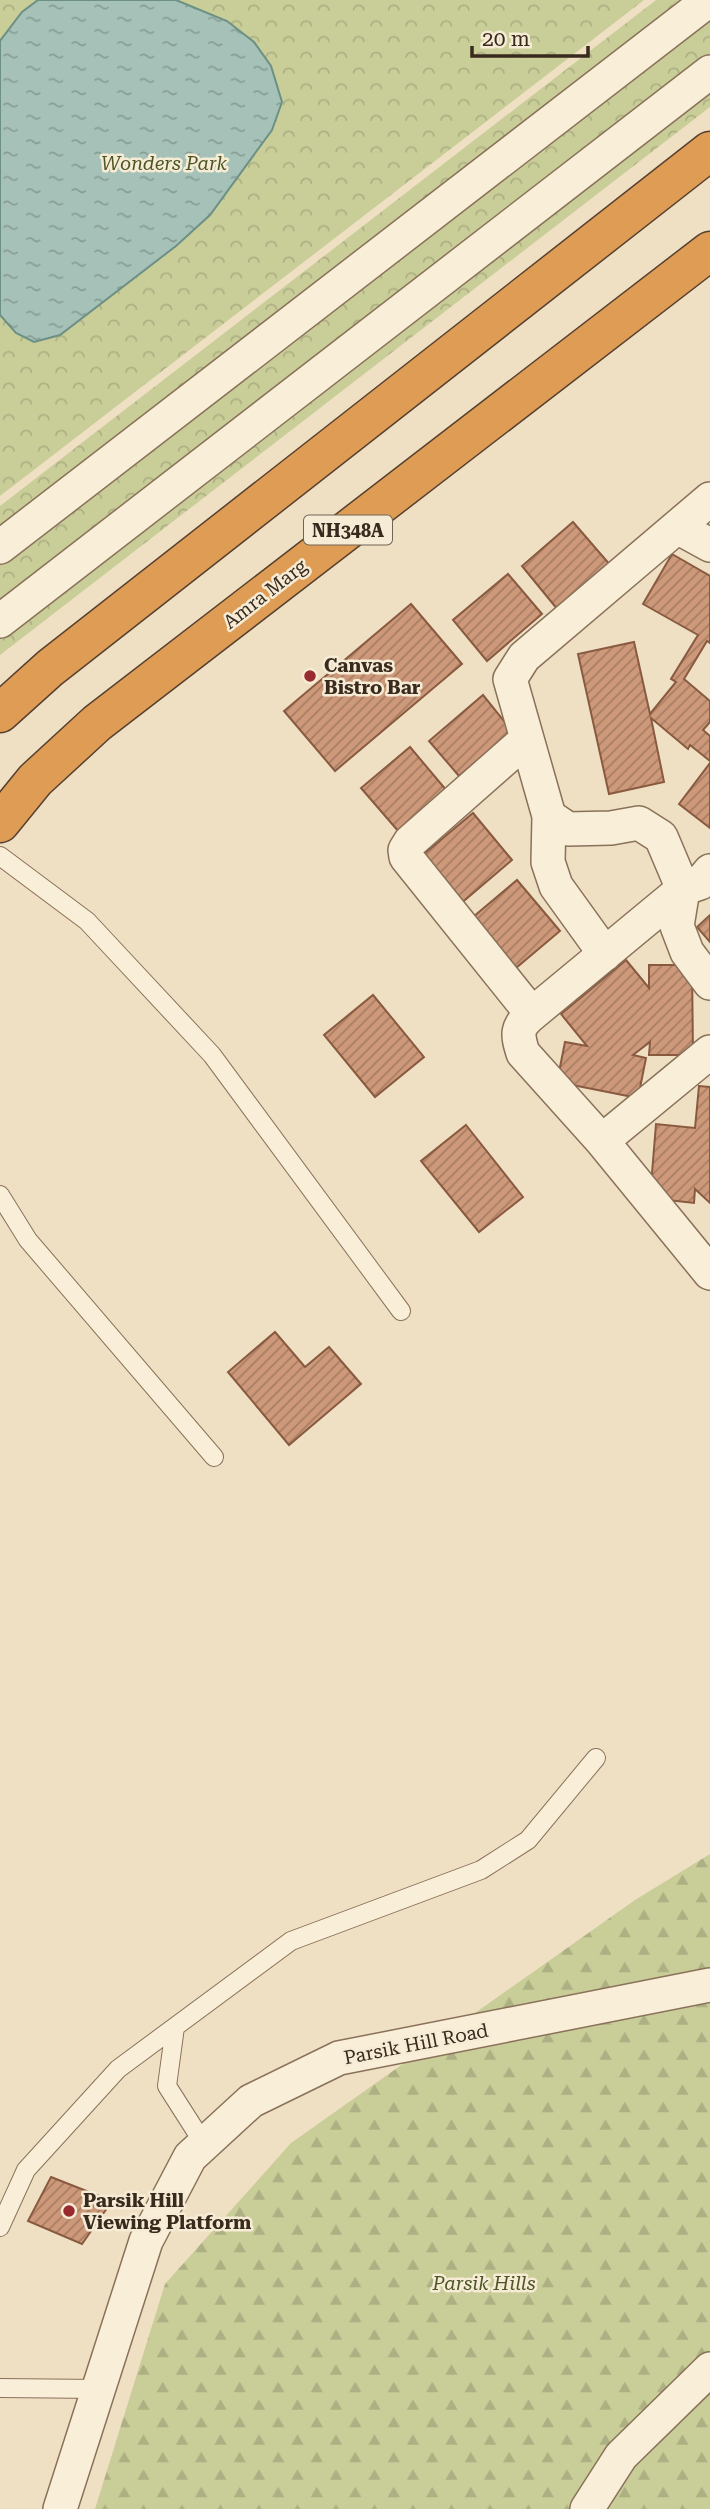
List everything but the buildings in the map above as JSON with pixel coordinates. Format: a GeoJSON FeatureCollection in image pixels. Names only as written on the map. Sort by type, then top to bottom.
{"type":"FeatureCollection","features":[{"type":"Feature","properties":{"kind":"highway"},"geometry":{"type":"LineString","coordinates":[[0,713],[50,667],[710,151]]}},
{"type":"Feature","properties":{"kind":"highway","name":"Amra Marg"},"geometry":{"type":"LineString","coordinates":[[0,823],[35,780],[97,723],[710,251]]}},
{"type":"Feature","properties":{"kind":"street"},"geometry":{"type":"LineString","coordinates":[[0,547],[709,0]]}},
{"type":"Feature","properties":{"kind":"street"},"geometry":{"type":"LineString","coordinates":[[0,621],[710,72]]}},
{"type":"Feature","properties":{"kind":"street"},"geometry":{"type":"LineString","coordinates":[[605,954],[556,886],[548,862],[549,816],[510,679],[524,657],[710,499]]}},
{"type":"Feature","properties":{"kind":"street"},"geometry":{"type":"LineString","coordinates":[[679,528],[710,545]]}},
{"type":"Feature","properties":{"kind":"street"},"geometry":{"type":"LineString","coordinates":[[526,740],[410,842],[405,850],[406,857],[532,1014]]}},
{"type":"Feature","properties":{"kind":"street"},"geometry":{"type":"LineString","coordinates":[[549,816],[568,829],[611,828],[639,823],[661,837],[696,880]]}},
{"type":"Feature","properties":{"kind":"street"},"geometry":{"type":"LineString","coordinates":[[696,880],[520,1024],[517,1034],[523,1053],[602,1141],[710,1273]]}},
{"type":"Feature","properties":{"kind":"street"},"geometry":{"type":"LineString","coordinates":[[696,880],[677,926],[687,952],[710,983]]}},
{"type":"Feature","properties":{"kind":"street"},"geometry":{"type":"LineString","coordinates":[[602,1141],[710,1052]]}},
{"type":"Feature","properties":{"kind":"street","name":"Parsik Hill Road"},"geometry":{"type":"LineString","coordinates":[[60,2509],[146,2241],[190,2157],[251,2101],[339,2058],[710,1985]]}},
{"type":"Feature","properties":{"kind":"street"},"geometry":{"type":"LineString","coordinates":[[587,2509],[621,2456],[710,2369]]}},
{"type":"Feature","properties":{"kind":"lane"},"geometry":{"type":"LineString","coordinates":[[0,856],[87,921],[212,1055],[401,1311]]}},
{"type":"Feature","properties":{"kind":"lane"},"geometry":{"type":"LineString","coordinates":[[0,1195],[28,1240],[214,1457]]}},
{"type":"Feature","properties":{"kind":"lane"},"geometry":{"type":"LineString","coordinates":[[0,2227],[26,2170],[118,2069],[291,1941],[481,1870],[528,1840],[596,1758]]}},
{"type":"Feature","properties":{"kind":"lane"},"geometry":{"type":"LineString","coordinates":[[175,2027],[167,2086],[204,2144]]}},
{"type":"Feature","properties":{"kind":"lane"},"geometry":{"type":"LineString","coordinates":[[0,2388],[99,2389]]}},
{"type":"Feature","properties":{"kind":"green space","name":"Wonders Park"},"geometry":{"type":"Polygon","coordinates":[[[0,0],[644,0],[0,496],[0,0]]]}},
{"type":"Feature","properties":{"kind":"green space"},"geometry":{"type":"Polygon","coordinates":[[[656,0],[710,0],[710,107],[0,655],[0,506],[656,0]]]}},
{"type":"Feature","properties":{"kind":"green space","name":"Parsik Hills"},"geometry":{"type":"Polygon","coordinates":[[[710,1854],[710,2509],[95,2509],[165,2284],[291,2143],[635,1900],[710,1854]]]}},
{"type":"Feature","properties":{"kind":"water"},"geometry":{"type":"Polygon","coordinates":[[[38,0],[176,0],[227,21],[254,42],[271,66],[282,102],[272,130],[210,215],[176,246],[60,335],[34,342],[16,333],[0,315],[0,41],[22,12],[38,0]]]}},
{"type":"Feature","properties":{"kind":"place","name":"Canvas Bistro Bar"},"geometry":{"type":"Point","coordinates":[310,676]}},
{"type":"Feature","properties":{"kind":"place","name":"Parsik Hill Viewing Platform"},"geometry":{"type":"Point","coordinates":[69,2211]}}]}
